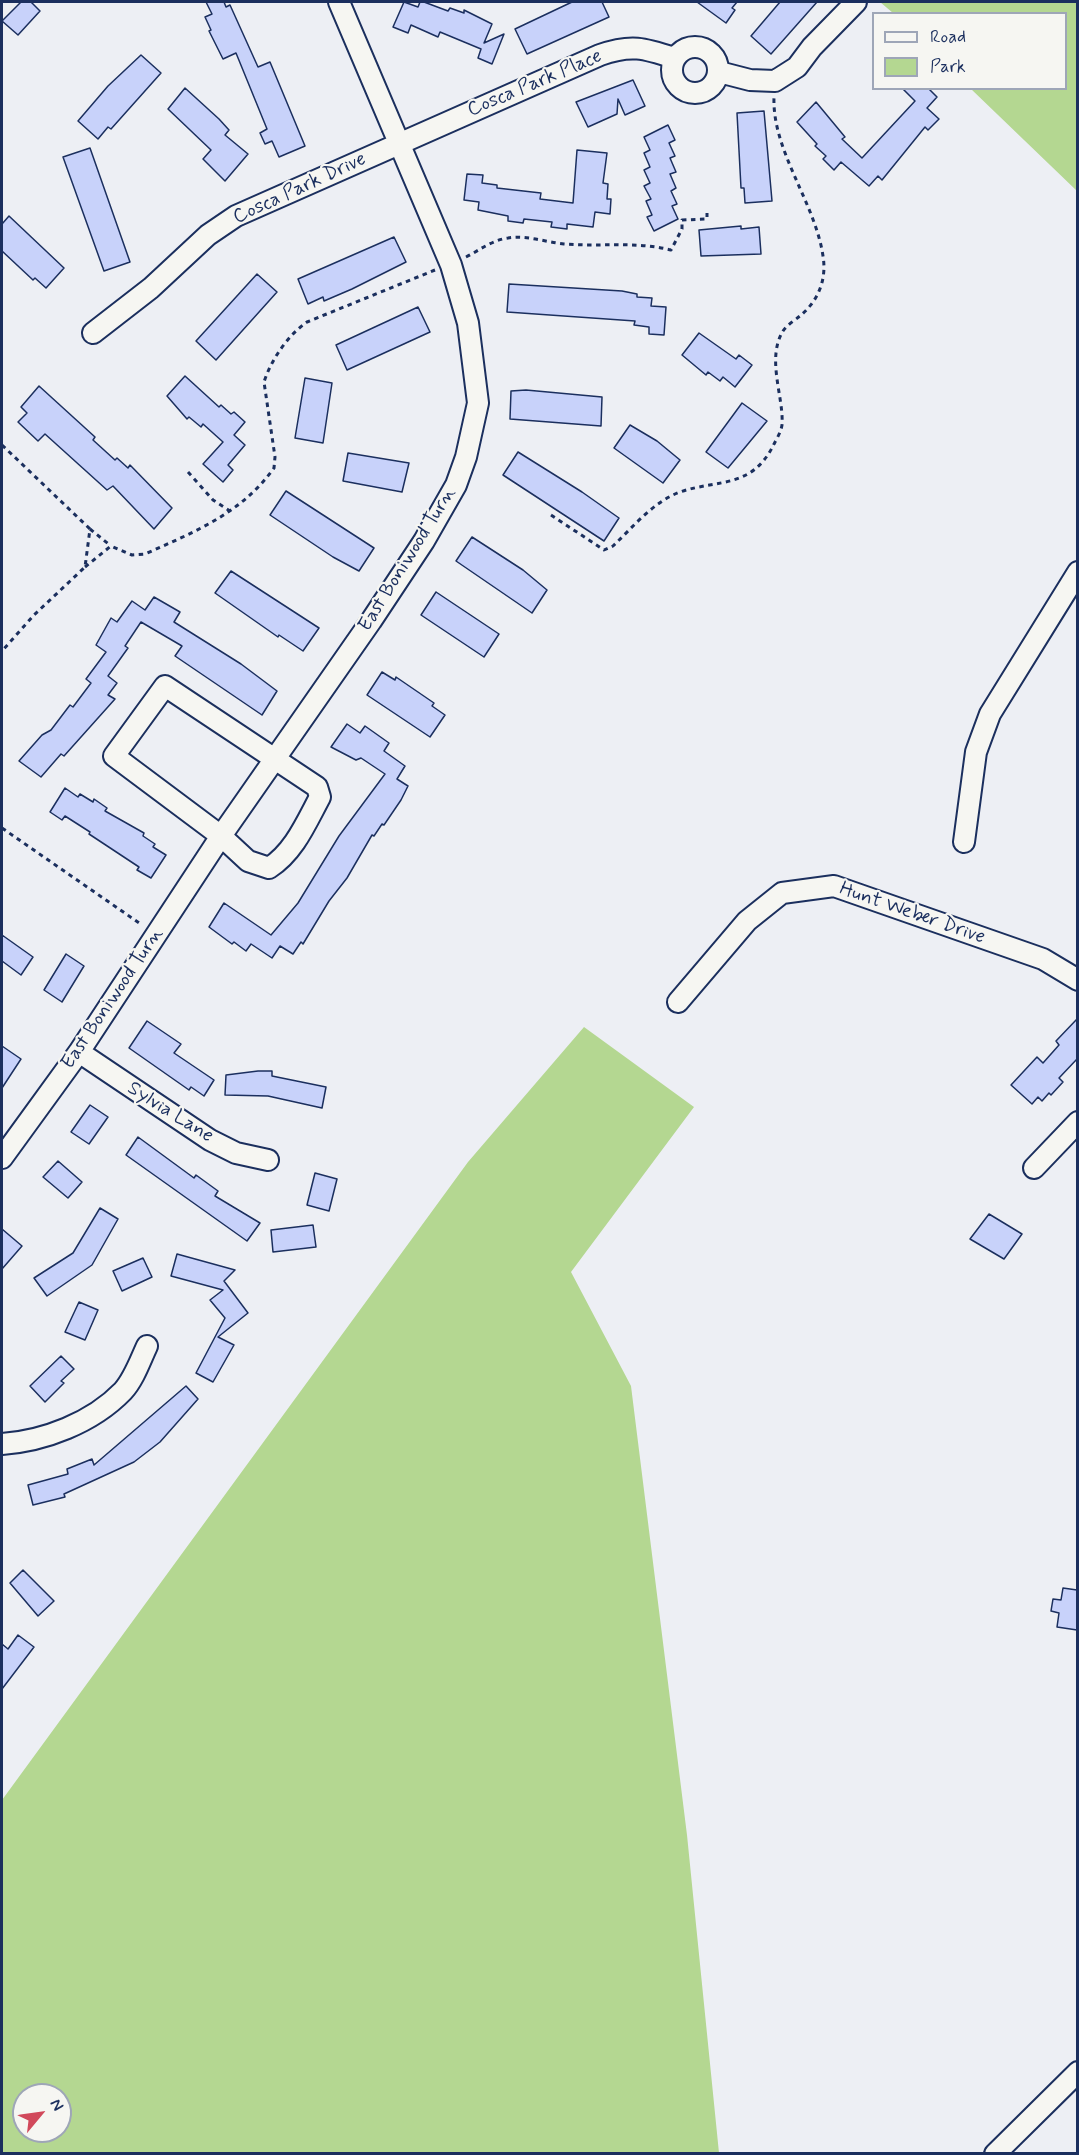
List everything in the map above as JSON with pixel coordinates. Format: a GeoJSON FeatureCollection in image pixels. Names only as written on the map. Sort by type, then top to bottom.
{"type":"FeatureCollection","features":[{"type":"Feature","properties":{"kind":"street","name":"East Boniwood Turn"},"geometry":{"type":"LineString","coordinates":[[2,1158],[79,1052],[221,836],[275,761],[424,541],[456,485],[466,457],[478,403],[468,323],[451,265],[339,2]]}},
{"type":"Feature","properties":{"kind":"street"},"geometry":{"type":"LineString","coordinates":[[719,72],[750,80],[775,81],[797,67],[812,47],[856,2]]}},
{"type":"Feature","properties":{"kind":"street","name":"Cosca Park Place"},"geometry":{"type":"LineString","coordinates":[[400,142],[620,48],[642,47],[674,58]]}},
{"type":"Feature","properties":{"kind":"street"},"geometry":{"type":"LineString","coordinates":[[702,48],[715,58],[719,72],[713,87],[702,93],[690,93],[676,84],[672,75],[674,58],[686,49],[702,48]]}},
{"type":"Feature","properties":{"kind":"street","name":"Cosca Park Drive"},"geometry":{"type":"LineString","coordinates":[[93,333],[151,288],[208,235],[236,216],[400,142]]}},
{"type":"Feature","properties":{"kind":"street"},"geometry":{"type":"LineString","coordinates":[[964,842],[976,752],[990,714],[1077,572]]}},
{"type":"Feature","properties":{"kind":"street"},"geometry":{"type":"LineString","coordinates":[[165,686],[275,761],[317,787],[320,797],[302,832],[284,856],[269,868],[248,861],[221,836],[114,756],[165,686]]}},
{"type":"Feature","properties":{"kind":"street","name":"Hunt Weber Drive"},"geometry":{"type":"LineString","coordinates":[[678,1002],[747,921],[782,893],[834,886],[1043,959],[1077,980]]}},
{"type":"Feature","properties":{"kind":"street","name":"Sylvia Lane"},"geometry":{"type":"LineString","coordinates":[[79,1052],[210,1140],[236,1153],[268,1160]]}},
{"type":"Feature","properties":{"kind":"street"},"geometry":{"type":"LineString","coordinates":[[1034,1168],[1077,1122]]}},
{"type":"Feature","properties":{"kind":"street"},"geometry":{"type":"LineString","coordinates":[[2,1443],[40,1438],[90,1416],[124,1390],[147,1346]]}},
{"type":"Feature","properties":{"kind":"street"},"geometry":{"type":"LineString","coordinates":[[995,2154],[1077,2072]]}},
{"type":"Feature","properties":{"kind":"path"},"geometry":{"type":"LineString","coordinates":[[551,515],[604,550],[613,546],[658,503],[681,492],[737,480],[751,474],[771,449],[782,426],[776,360],[783,331],[818,297],[824,262],[817,224],[801,193],[776,127],[775,81]]}},
{"type":"Feature","properties":{"kind":"path"},"geometry":{"type":"LineString","coordinates":[[2,446],[90,530],[111,546],[132,555],[144,554],[214,523],[230,511],[274,468],[275,457],[264,382],[267,371],[294,331],[307,322],[451,265],[489,244],[507,238],[526,237],[564,244],[650,245],[671,250],[682,229],[682,220],[707,219],[707,213]]}},
{"type":"Feature","properties":{"kind":"path"},"geometry":{"type":"LineString","coordinates":[[188,472],[213,500],[230,511]]}},
{"type":"Feature","properties":{"kind":"path"},"geometry":{"type":"LineString","coordinates":[[85,567],[90,530]]}},
{"type":"Feature","properties":{"kind":"path"},"geometry":{"type":"LineString","coordinates":[[2,651],[34,615],[111,546]]}},
{"type":"Feature","properties":{"kind":"path"},"geometry":{"type":"LineString","coordinates":[[2,828],[156,934]]}},
{"type":"Feature","properties":{"kind":"green space"},"geometry":{"type":"Polygon","coordinates":[[[880,2],[1077,2],[1077,191],[972,90],[1067,90],[1067,12],[892,12],[880,2]]]}},
{"type":"Feature","properties":{"kind":"green space"},"geometry":{"type":"Polygon","coordinates":[[[584,1027],[694,1107],[571,1272],[631,1386],[687,1835],[719,2153],[2,2153],[2,1800],[468,1162],[584,1027]]]}},
{"type":"Feature","properties":{"kind":"building"},"geometry":{"type":"Polygon","coordinates":[[[21,2],[31,2],[40,11],[18,35],[2,21],[21,2]]]}},
{"type":"Feature","properties":{"kind":"building"},"geometry":{"type":"Polygon","coordinates":[[[206,2],[224,2],[226,7],[230,5],[258,67],[270,62],[305,146],[279,157],[272,141],[265,144],[260,133],[267,129],[236,53],[223,59],[209,31],[211,30],[205,17],[212,14],[206,2]]]}},
{"type":"Feature","properties":{"kind":"building"},"geometry":{"type":"Polygon","coordinates":[[[404,2],[418,7],[420,2],[424,2],[448,11],[450,8],[464,13],[464,10],[492,24],[484,43],[504,34],[492,64],[478,58],[481,49],[440,32],[438,37],[411,25],[408,33],[393,27],[404,2]]]}},
{"type":"Feature","properties":{"kind":"building"},"geometry":{"type":"Polygon","coordinates":[[[572,2],[602,2],[609,17],[527,54],[515,29],[572,2]]]}},
{"type":"Feature","properties":{"kind":"building"},"geometry":{"type":"Polygon","coordinates":[[[697,2],[737,2],[732,8],[735,10],[726,23],[697,2]]]}},
{"type":"Feature","properties":{"kind":"building"},"geometry":{"type":"Polygon","coordinates":[[[780,2],[817,2],[771,54],[751,36],[780,2]]]}},
{"type":"Feature","properties":{"kind":"building"},"geometry":{"type":"Polygon","coordinates":[[[141,55],[161,73],[111,129],[108,127],[98,139],[78,121],[108,86],[141,55]]]}},
{"type":"Feature","properties":{"kind":"building"},"geometry":{"type":"Polygon","coordinates":[[[633,80],[645,106],[625,115],[618,99],[617,114],[588,127],[576,102],[633,80]]]}},
{"type":"Feature","properties":{"kind":"building"},"geometry":{"type":"Polygon","coordinates":[[[185,88],[229,130],[225,135],[248,154],[225,181],[203,159],[211,150],[168,109],[185,88]]]}},
{"type":"Feature","properties":{"kind":"building"},"geometry":{"type":"Polygon","coordinates":[[[904,90],[930,90],[937,97],[927,108],[939,119],[928,130],[925,127],[882,180],[878,176],[869,186],[841,162],[834,170],[823,159],[826,156],[815,146],[817,144],[797,122],[816,102],[845,137],[842,139],[862,158],[915,101],[904,90]]]}},
{"type":"Feature","properties":{"kind":"building"},"geometry":{"type":"Polygon","coordinates":[[[764,111],[772,201],[745,203],[744,188],[741,188],[737,113],[764,111]]]}},
{"type":"Feature","properties":{"kind":"building"},"geometry":{"type":"Polygon","coordinates":[[[668,125],[675,140],[669,143],[675,156],[670,158],[676,172],[670,174],[676,188],[671,191],[677,204],[672,206],[678,219],[654,231],[647,217],[652,215],[646,201],[651,199],[644,186],[650,183],[644,170],[650,167],[644,153],[650,150],[644,137],[668,125]]]}},
{"type":"Feature","properties":{"kind":"building"},"geometry":{"type":"Polygon","coordinates":[[[90,148],[130,262],[104,271],[63,157],[90,148]]]}},
{"type":"Feature","properties":{"kind":"building"},"geometry":{"type":"Polygon","coordinates":[[[577,150],[607,153],[603,183],[608,184],[607,199],[611,199],[610,214],[595,212],[593,227],[567,224],[567,229],[551,227],[552,222],[524,219],[523,223],[508,221],[508,216],[478,210],[479,202],[464,200],[467,174],[483,175],[482,183],[497,185],[497,188],[541,193],[540,199],[573,203],[577,150]]]}},
{"type":"Feature","properties":{"kind":"building"},"geometry":{"type":"Polygon","coordinates":[[[9,216],[64,268],[46,288],[35,278],[33,280],[2,251],[2,224],[9,216]]]}},
{"type":"Feature","properties":{"kind":"building"},"geometry":{"type":"Polygon","coordinates":[[[741,226],[741,229],[759,227],[761,254],[701,256],[699,230],[741,226]]]}},
{"type":"Feature","properties":{"kind":"building"},"geometry":{"type":"Polygon","coordinates":[[[394,237],[406,262],[324,301],[323,297],[308,304],[298,279],[394,237]]]}},
{"type":"Feature","properties":{"kind":"building"},"geometry":{"type":"Polygon","coordinates":[[[257,274],[277,292],[216,360],[196,341],[257,274]]]}},
{"type":"Feature","properties":{"kind":"building"},"geometry":{"type":"Polygon","coordinates":[[[509,284],[622,291],[637,294],[637,297],[652,298],[651,306],[666,307],[664,335],[649,334],[649,327],[634,325],[635,321],[507,312],[509,284]]]}},
{"type":"Feature","properties":{"kind":"building"},"geometry":{"type":"Polygon","coordinates":[[[418,307],[430,332],[347,370],[336,345],[418,307]]]}},
{"type":"Feature","properties":{"kind":"building"},"geometry":{"type":"Polygon","coordinates":[[[699,333],[736,359],[739,355],[752,365],[735,387],[723,377],[720,381],[708,372],[706,375],[682,355],[699,333]]]}},
{"type":"Feature","properties":{"kind":"building"},"geometry":{"type":"Polygon","coordinates":[[[185,376],[219,407],[221,405],[231,414],[234,412],[245,422],[234,435],[245,445],[228,465],[233,470],[223,482],[203,464],[223,442],[203,424],[201,427],[189,417],[187,419],[167,396],[185,376]]]}},
{"type":"Feature","properties":{"kind":"building"},"geometry":{"type":"Polygon","coordinates":[[[305,378],[332,383],[323,443],[295,438],[305,378]]]}},
{"type":"Feature","properties":{"kind":"building"},"geometry":{"type":"Polygon","coordinates":[[[39,386],[95,437],[93,440],[115,460],[117,458],[128,468],[130,465],[172,508],[154,529],[113,486],[107,490],[45,434],[38,441],[18,422],[27,413],[21,407],[39,386]]]}},
{"type":"Feature","properties":{"kind":"building"},"geometry":{"type":"Polygon","coordinates":[[[526,390],[602,397],[601,426],[510,419],[511,391],[526,390]]]}},
{"type":"Feature","properties":{"kind":"building"},"geometry":{"type":"Polygon","coordinates":[[[742,403],[767,421],[728,468],[706,452],[742,403]]]}},
{"type":"Feature","properties":{"kind":"building"},"geometry":{"type":"Polygon","coordinates":[[[630,425],[657,441],[680,460],[663,483],[614,448],[630,425]]]}},
{"type":"Feature","properties":{"kind":"building"},"geometry":{"type":"Polygon","coordinates":[[[518,452],[619,518],[604,541],[503,475],[518,452]]]}},
{"type":"Feature","properties":{"kind":"building"},"geometry":{"type":"Polygon","coordinates":[[[348,453],[409,463],[402,492],[343,481],[348,453]]]}},
{"type":"Feature","properties":{"kind":"building"},"geometry":{"type":"Polygon","coordinates":[[[286,491],[374,548],[359,571],[333,557],[270,515],[286,491]]]}},
{"type":"Feature","properties":{"kind":"building"},"geometry":{"type":"Polygon","coordinates":[[[472,537],[523,570],[547,590],[532,613],[456,561],[472,537]]]}},
{"type":"Feature","properties":{"kind":"building"},"geometry":{"type":"Polygon","coordinates":[[[231,571],[319,628],[303,651],[279,635],[278,637],[215,593],[231,571]]]}},
{"type":"Feature","properties":{"kind":"building"},"geometry":{"type":"Polygon","coordinates":[[[436,592],[499,634],[484,657],[421,615],[436,592]]]}},
{"type":"Feature","properties":{"kind":"building"},"geometry":{"type":"Polygon","coordinates":[[[154,597],[180,612],[174,622],[241,664],[277,691],[262,715],[175,656],[182,646],[141,622],[125,646],[128,648],[108,676],[117,683],[108,695],[115,699],[64,756],[61,754],[41,777],[19,761],[42,735],[51,730],[70,705],[73,707],[91,683],[86,679],[106,652],[96,645],[111,618],[117,622],[132,601],[145,610],[154,597]]]}},
{"type":"Feature","properties":{"kind":"building"},"geometry":{"type":"Polygon","coordinates":[[[382,672],[395,680],[396,677],[434,703],[432,706],[445,715],[430,737],[367,695],[382,672]]]}},
{"type":"Feature","properties":{"kind":"building"},"geometry":{"type":"Polygon","coordinates":[[[347,724],[360,733],[365,726],[389,743],[384,751],[405,766],[397,779],[408,786],[384,825],[382,824],[374,836],[372,835],[347,878],[329,901],[303,944],[301,942],[293,954],[280,946],[272,958],[251,944],[246,951],[209,927],[224,903],[271,935],[298,903],[339,836],[385,774],[361,758],[356,760],[331,747],[347,724]]]}},
{"type":"Feature","properties":{"kind":"building"},"geometry":{"type":"Polygon","coordinates":[[[65,788],[78,797],[80,794],[93,802],[94,799],[107,808],[105,811],[144,833],[143,836],[155,844],[153,847],[166,855],[151,878],[137,870],[139,867],[89,834],[90,832],[65,816],[62,820],[50,812],[65,788]]]}},
{"type":"Feature","properties":{"kind":"building"},"geometry":{"type":"Polygon","coordinates":[[[2,935],[33,957],[21,975],[2,961],[2,935]]]}},
{"type":"Feature","properties":{"kind":"building"},"geometry":{"type":"Polygon","coordinates":[[[66,954],[84,966],[62,1002],[44,990],[66,954]]]}},
{"type":"Feature","properties":{"kind":"building"},"geometry":{"type":"Polygon","coordinates":[[[1077,1019],[1077,1059],[1059,1078],[1063,1082],[1051,1095],[1049,1093],[1042,1101],[1038,1097],[1032,1104],[1011,1085],[1037,1057],[1043,1063],[1059,1045],[1056,1041],[1077,1019]]]}},
{"type":"Feature","properties":{"kind":"building"},"geometry":{"type":"Polygon","coordinates":[[[147,1021],[181,1044],[174,1053],[214,1080],[204,1096],[191,1087],[189,1090],[129,1048],[147,1021]]]}},
{"type":"Feature","properties":{"kind":"building"},"geometry":{"type":"Polygon","coordinates":[[[2,1046],[21,1059],[2,1088],[2,1046]]]}},
{"type":"Feature","properties":{"kind":"building"},"geometry":{"type":"Polygon","coordinates":[[[272,1071],[272,1076],[326,1087],[322,1108],[268,1096],[225,1095],[226,1075],[272,1071]]]}},
{"type":"Feature","properties":{"kind":"building"},"geometry":{"type":"Polygon","coordinates":[[[90,1105],[108,1117],[89,1144],[71,1132],[90,1105]]]}},
{"type":"Feature","properties":{"kind":"building"},"geometry":{"type":"Polygon","coordinates":[[[138,1137],[194,1178],[196,1175],[218,1191],[215,1196],[260,1223],[247,1241],[126,1155],[138,1137]]]}},
{"type":"Feature","properties":{"kind":"building"},"geometry":{"type":"Polygon","coordinates":[[[58,1161],[82,1182],[68,1198],[43,1177],[58,1161]]]}},
{"type":"Feature","properties":{"kind":"building"},"geometry":{"type":"Polygon","coordinates":[[[315,1173],[337,1179],[329,1211],[307,1205],[315,1173]]]}},
{"type":"Feature","properties":{"kind":"building"},"geometry":{"type":"Polygon","coordinates":[[[100,1208],[118,1219],[92,1265],[47,1296],[34,1278],[73,1253],[100,1208]]]}},
{"type":"Feature","properties":{"kind":"building"},"geometry":{"type":"Polygon","coordinates":[[[989,1214],[1022,1234],[1004,1259],[970,1239],[989,1214]]]}},
{"type":"Feature","properties":{"kind":"building"},"geometry":{"type":"Polygon","coordinates":[[[313,1225],[316,1247],[273,1252],[271,1230],[313,1225]]]}},
{"type":"Feature","properties":{"kind":"building"},"geometry":{"type":"Polygon","coordinates":[[[2,1229],[22,1246],[2,1269],[2,1229]]]}},
{"type":"Feature","properties":{"kind":"building"},"geometry":{"type":"Polygon","coordinates":[[[177,1254],[235,1270],[224,1281],[248,1313],[218,1337],[234,1345],[213,1382],[196,1373],[225,1318],[210,1300],[223,1290],[171,1276],[177,1254]]]}},
{"type":"Feature","properties":{"kind":"building"},"geometry":{"type":"Polygon","coordinates":[[[143,1258],[152,1277],[122,1291],[113,1271],[143,1258]]]}},
{"type":"Feature","properties":{"kind":"building"},"geometry":{"type":"Polygon","coordinates":[[[79,1302],[98,1310],[85,1340],[65,1332],[79,1302]]]}},
{"type":"Feature","properties":{"kind":"building"},"geometry":{"type":"Polygon","coordinates":[[[61,1356],[74,1369],[61,1381],[64,1383],[45,1402],[30,1386],[61,1356]]]}},
{"type":"Feature","properties":{"kind":"building"},"geometry":{"type":"Polygon","coordinates":[[[186,1386],[198,1399],[160,1442],[134,1462],[64,1494],[65,1497],[33,1505],[28,1485],[68,1474],[67,1469],[92,1459],[94,1465],[186,1386]]]}},
{"type":"Feature","properties":{"kind":"building"},"geometry":{"type":"Polygon","coordinates":[[[23,1570],[54,1601],[38,1616],[10,1583],[23,1570]]]}},
{"type":"Feature","properties":{"kind":"building"},"geometry":{"type":"Polygon","coordinates":[[[1063,1588],[1077,1590],[1077,1630],[1057,1627],[1059,1613],[1051,1611],[1053,1599],[1061,1600],[1063,1588]]]}},
{"type":"Feature","properties":{"kind":"building"},"geometry":{"type":"Polygon","coordinates":[[[18,1635],[34,1647],[2,1689],[2,1644],[8,1649],[18,1635]]]}}]}
